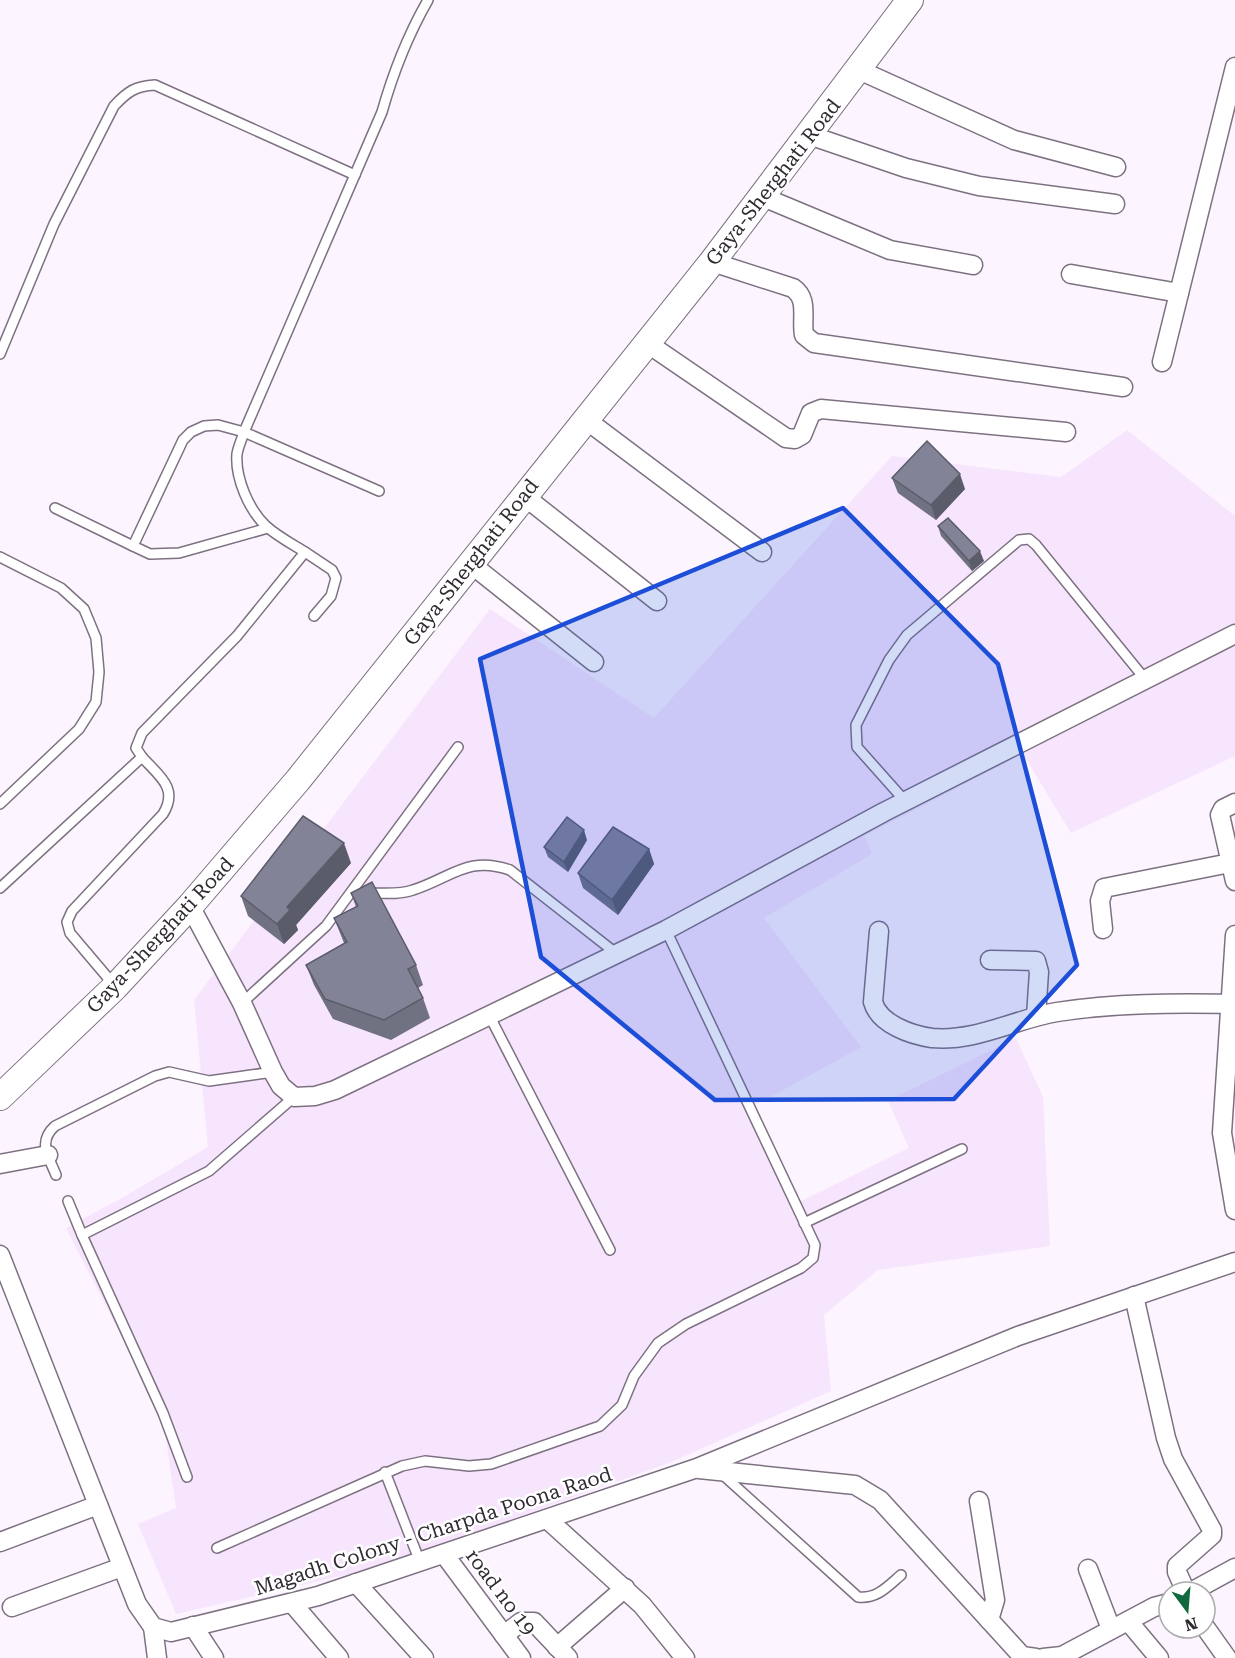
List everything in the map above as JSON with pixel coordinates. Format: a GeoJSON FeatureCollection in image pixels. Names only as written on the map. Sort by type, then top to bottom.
{"type":"FeatureCollection","features":[{"type":"Feature","properties":{"kind":"main road","name":"Gaya-Sherghati Road"},"geometry":{"type":"LineString","coordinates":[[0,1097],[116,987],[190,906],[298,780],[763,197],[910,0]]}},
{"type":"Feature","properties":{"kind":"street"},"geometry":{"type":"LineString","coordinates":[[1162,362],[1235,67]]}},
{"type":"Feature","properties":{"kind":"street"},"geometry":{"type":"LineString","coordinates":[[859,70],[1014,140],[1116,167]]}},
{"type":"Feature","properties":{"kind":"street"},"geometry":{"type":"LineString","coordinates":[[809,135],[906,168],[979,186],[1115,204]]}},
{"type":"Feature","properties":{"kind":"street"},"geometry":{"type":"LineString","coordinates":[[763,197],[890,250],[973,264]]}},
{"type":"Feature","properties":{"kind":"street"},"geometry":{"type":"LineString","coordinates":[[712,262],[799,292],[804,304],[804,335],[813,343],[1123,387]]}},
{"type":"Feature","properties":{"kind":"street"},"geometry":{"type":"LineString","coordinates":[[1071,274],[1179,293]]}},
{"type":"Feature","properties":{"kind":"street"},"geometry":{"type":"LineString","coordinates":[[647,343],[786,438],[795,439],[801,435],[811,413],[821,409],[1066,432]]}},
{"type":"Feature","properties":{"kind":"street"},"geometry":{"type":"LineString","coordinates":[[585,419],[762,552]]}},
{"type":"Feature","properties":{"kind":"street"},"geometry":{"type":"LineString","coordinates":[[524,496],[657,601]]}},
{"type":"Feature","properties":{"kind":"street"},"geometry":{"type":"LineString","coordinates":[[471,564],[594,662]]}},
{"type":"Feature","properties":{"kind":"street"},"geometry":{"type":"LineString","coordinates":[[190,906],[242,1003],[281,1086],[294,1097],[315,1096],[335,1090],[666,930],[905,801],[1235,634]]}},
{"type":"Feature","properties":{"kind":"street"},"geometry":{"type":"LineString","coordinates":[[1235,803],[1223,809],[1220,815],[1235,881]]}},
{"type":"Feature","properties":{"kind":"street"},"geometry":{"type":"LineString","coordinates":[[1103,929],[1100,901],[1104,888],[1230,863]]}},
{"type":"Feature","properties":{"kind":"street"},"geometry":{"type":"LineString","coordinates":[[879,930],[873,1002],[881,1018],[917,1035],[958,1038],[1036,1016],[1143,1003],[1232,1004]]}},
{"type":"Feature","properties":{"kind":"street"},"geometry":{"type":"LineString","coordinates":[[1235,935],[1222,1133],[1235,1210]]}},
{"type":"Feature","properties":{"kind":"street"},"geometry":{"type":"LineString","coordinates":[[990,960],[1036,961],[1040,972],[1036,1016]]}},
{"type":"Feature","properties":{"kind":"street"},"geometry":{"type":"LineString","coordinates":[[0,1164],[48,1155]]}},
{"type":"Feature","properties":{"kind":"street"},"geometry":{"type":"LineString","coordinates":[[0,1255],[137,1604],[153,1627],[157,1658]]}},
{"type":"Feature","properties":{"kind":"street","name":"Magadh Colony - Charpda Poona Raod"},"geometry":{"type":"LineString","coordinates":[[153,1627],[171,1632],[292,1603],[444,1554],[697,1468],[1018,1336],[1235,1262]]}},
{"type":"Feature","properties":{"kind":"street"},"geometry":{"type":"LineString","coordinates":[[1134,1296],[1166,1438],[1173,1459],[1212,1530],[1212,1535],[1206,1542],[1177,1566],[1177,1572],[1182,1580]]}},
{"type":"Feature","properties":{"kind":"street"},"geometry":{"type":"LineString","coordinates":[[697,1468],[855,1485],[867,1491],[880,1500],[1022,1656],[1036,1658]]}},
{"type":"Feature","properties":{"kind":"street"},"geometry":{"type":"LineString","coordinates":[[979,1501],[995,1600],[989,1620]]}},
{"type":"Feature","properties":{"kind":"street"},"geometry":{"type":"LineString","coordinates":[[0,1542],[98,1505]]}},
{"type":"Feature","properties":{"kind":"street"},"geometry":{"type":"LineString","coordinates":[[547,1519],[625,1588],[686,1658]]}},
{"type":"Feature","properties":{"kind":"street","name":"road no 19"},"geometry":{"type":"LineString","coordinates":[[444,1554],[521,1658]]}},
{"type":"Feature","properties":{"kind":"street"},"geometry":{"type":"LineString","coordinates":[[12,1607],[122,1567]]}},
{"type":"Feature","properties":{"kind":"street"},"geometry":{"type":"LineString","coordinates":[[1212,1580],[1235,1568]]}},
{"type":"Feature","properties":{"kind":"street"},"geometry":{"type":"LineString","coordinates":[[1088,1569],[1111,1629]]}},
{"type":"Feature","properties":{"kind":"street"},"geometry":{"type":"LineString","coordinates":[[356,1583],[424,1658]]}},
{"type":"Feature","properties":{"kind":"street"},"geometry":{"type":"LineString","coordinates":[[504,1635],[521,1622],[528,1620],[534,1622],[562,1652],[625,1588]]}},
{"type":"Feature","properties":{"kind":"street"},"geometry":{"type":"LineString","coordinates":[[292,1603],[339,1658]]}},
{"type":"Feature","properties":{"kind":"street"},"geometry":{"type":"LineString","coordinates":[[1043,1658],[1060,1657],[1157,1605]]}},
{"type":"Feature","properties":{"kind":"street"},"geometry":{"type":"LineString","coordinates":[[1128,1621],[1159,1658]]}},
{"type":"Feature","properties":{"kind":"street"},"geometry":{"type":"LineString","coordinates":[[193,1626],[214,1658]]}},
{"type":"Feature","properties":{"kind":"street"},"geometry":{"type":"LineString","coordinates":[[1214,1640],[1227,1658]]}},
{"type":"Feature","properties":{"kind":"lane"},"geometry":{"type":"LineString","coordinates":[[314,616],[331,596],[336,578],[332,570],[268,528],[256,515],[238,469],[237,453],[382,112],[390,82],[428,0]]}},
{"type":"Feature","properties":{"kind":"lane"},"geometry":{"type":"LineString","coordinates":[[0,354],[54,224],[114,106],[126,92],[140,86],[155,85],[355,175]]}},
{"type":"Feature","properties":{"kind":"lane"},"geometry":{"type":"LineString","coordinates":[[133,546],[183,440],[191,432],[204,426],[218,425],[244,432],[379,491]]}},
{"type":"Feature","properties":{"kind":"lane"},"geometry":{"type":"LineString","coordinates":[[55,508],[150,554],[179,553],[268,528]]}},
{"type":"Feature","properties":{"kind":"lane"},"geometry":{"type":"LineString","coordinates":[[905,801],[857,747],[856,725],[889,660],[907,635],[1019,540],[1029,539],[1036,545],[1145,679]]}},
{"type":"Feature","properties":{"kind":"lane"},"geometry":{"type":"LineString","coordinates":[[116,987],[70,933],[67,922],[72,911],[163,814],[170,802],[169,791],[164,781],[136,748],[142,733],[237,636],[305,552]]}},
{"type":"Feature","properties":{"kind":"lane"},"geometry":{"type":"LineString","coordinates":[[0,557],[62,588],[84,609],[96,638],[99,672],[96,702],[80,729],[0,804]]}},
{"type":"Feature","properties":{"kind":"lane"},"geometry":{"type":"LineString","coordinates":[[242,1003],[326,926],[458,747]]}},
{"type":"Feature","properties":{"kind":"lane"},"geometry":{"type":"LineString","coordinates":[[0,888],[142,757]]}},
{"type":"Feature","properties":{"kind":"lane"},"geometry":{"type":"LineString","coordinates":[[349,894],[412,891],[471,864],[494,864],[510,870],[617,954]]}},
{"type":"Feature","properties":{"kind":"lane"},"geometry":{"type":"LineString","coordinates":[[217,1548],[386,1472],[425,1461],[469,1466],[491,1464],[600,1426],[622,1405],[634,1376],[658,1343],[686,1324],[801,1268],[813,1258],[815,1245],[666,930]]}},
{"type":"Feature","properties":{"kind":"lane"},"geometry":{"type":"LineString","coordinates":[[489,1016],[610,1250]]}},
{"type":"Feature","properties":{"kind":"lane"},"geometry":{"type":"LineString","coordinates":[[56,1175],[44,1140],[55,1126],[154,1076],[169,1072],[209,1081],[273,1072]]}},
{"type":"Feature","properties":{"kind":"lane"},"geometry":{"type":"LineString","coordinates":[[82,1235],[209,1171],[294,1097]]}},
{"type":"Feature","properties":{"kind":"lane"},"geometry":{"type":"LineString","coordinates":[[804,1223],[962,1149]]}},
{"type":"Feature","properties":{"kind":"lane"},"geometry":{"type":"LineString","coordinates":[[68,1202],[163,1413],[187,1477]]}},
{"type":"Feature","properties":{"kind":"lane"},"geometry":{"type":"LineString","coordinates":[[718,1471],[858,1597],[868,1598],[878,1594],[901,1575]]}},
{"type":"Feature","properties":{"kind":"lane"},"geometry":{"type":"LineString","coordinates":[[386,1472],[420,1562]]}},
{"type":"Feature","properties":{"kind":"highlighted area"},"geometry":{"type":"Polygon","coordinates":[[[843,508],[998,664],[1077,965],[954,1099],[715,1100],[541,957],[480,659],[843,508]]]}},
{"type":"Feature","properties":{"kind":"shaded area"},"geometry":{"type":"Polygon","coordinates":[[[1127,430],[1235,516],[1235,756],[1071,833],[1023,754],[864,836],[872,854],[764,918],[861,1047],[750,1108],[797,1203],[909,1148],[888,1101],[1016,1038],[1043,1097],[1050,1246],[878,1270],[824,1315],[831,1391],[669,1463],[375,1568],[176,1614],[138,1524],[176,1508],[163,1418],[66,1228],[208,1147],[194,1000],[490,609],[654,718],[892,456],[1061,477],[1127,430]]]}},
{"type":"Feature","properties":{"kind":"building"},"geometry":{"type":"Polygon","coordinates":[[[927,441],[960,474],[931,505],[892,478],[927,441]]]}},
{"type":"Feature","properties":{"kind":"building"},"geometry":{"type":"Polygon","coordinates":[[[948,518],[980,551],[969,561],[938,526],[948,518]]]}},
{"type":"Feature","properties":{"kind":"building"},"geometry":{"type":"Polygon","coordinates":[[[303,816],[344,843],[287,907],[290,910],[277,924],[241,896],[303,816]]]}},
{"type":"Feature","properties":{"kind":"building"},"geometry":{"type":"Polygon","coordinates":[[[567,817],[584,830],[564,862],[544,847],[567,817]]]}},
{"type":"Feature","properties":{"kind":"building"},"geometry":{"type":"Polygon","coordinates":[[[613,827],[649,849],[612,900],[578,873],[613,827]]]}},
{"type":"Feature","properties":{"kind":"building"},"geometry":{"type":"Polygon","coordinates":[[[372,882],[416,965],[408,969],[423,998],[384,1020],[325,999],[306,965],[347,942],[334,918],[358,906],[351,893],[372,882]]]}}]}
